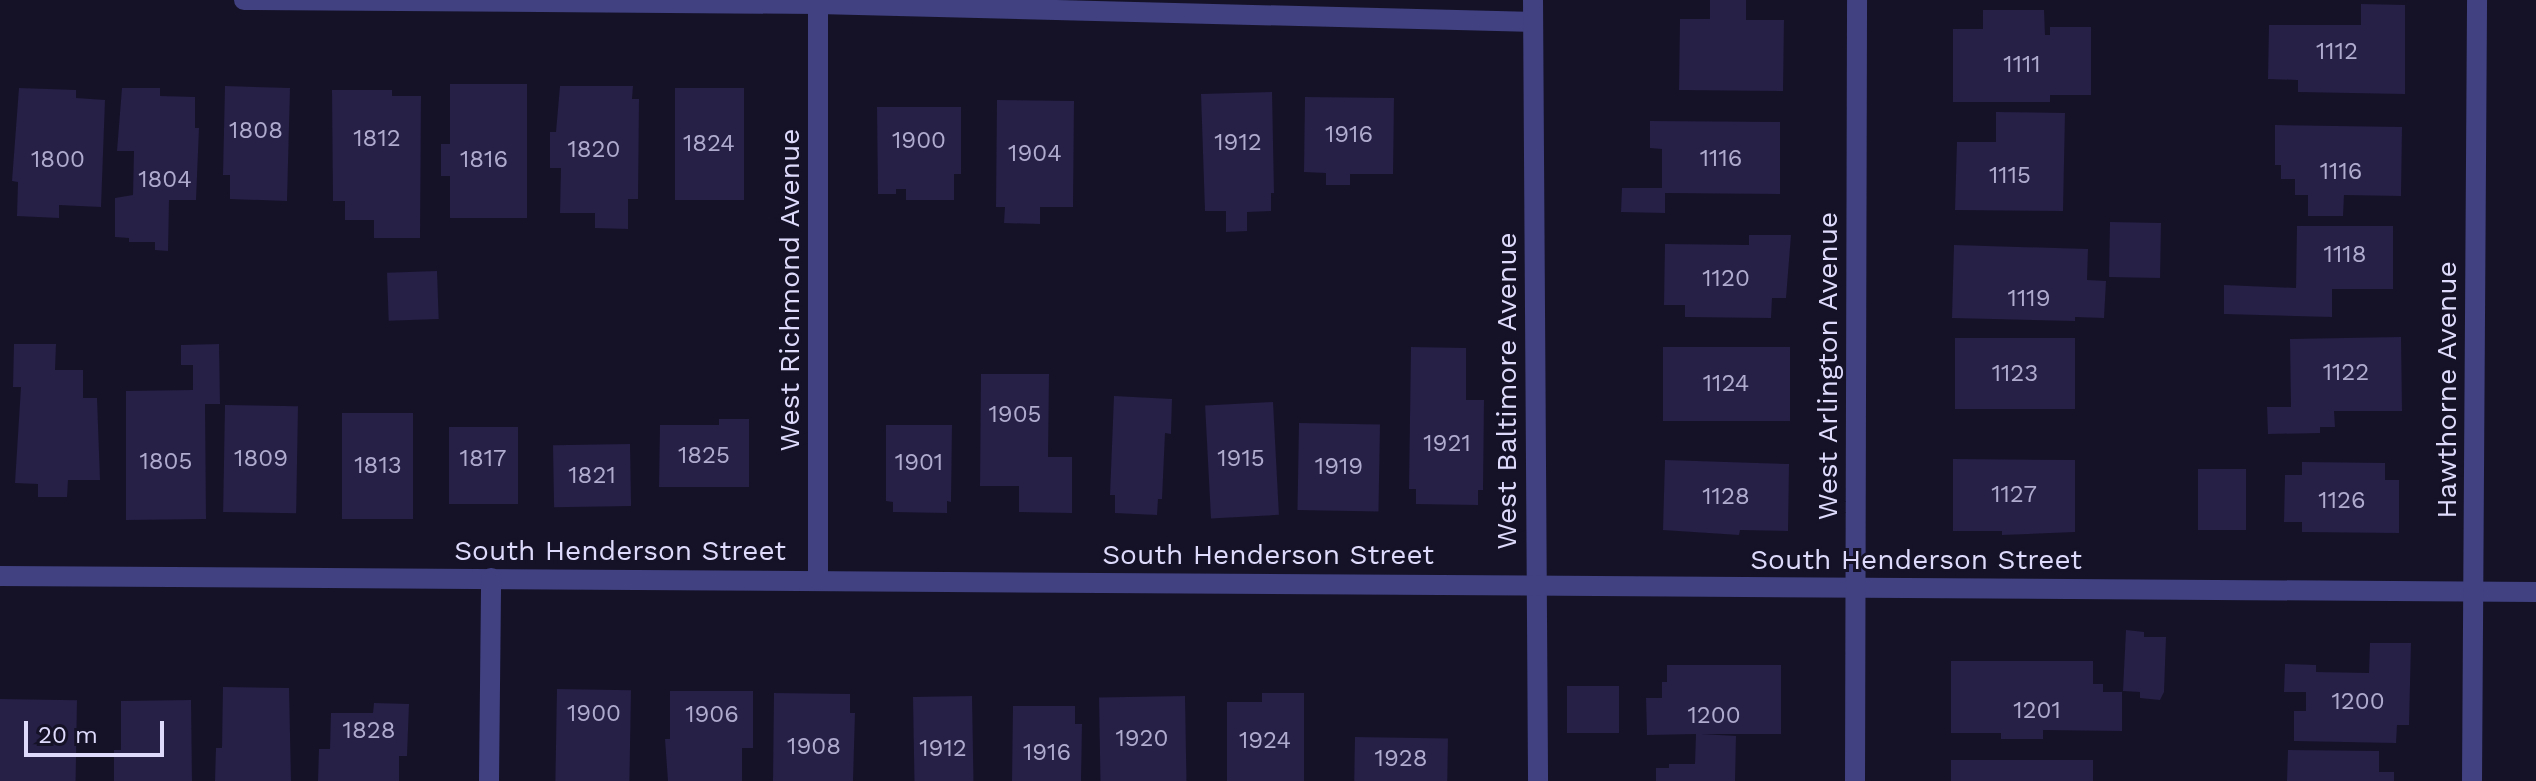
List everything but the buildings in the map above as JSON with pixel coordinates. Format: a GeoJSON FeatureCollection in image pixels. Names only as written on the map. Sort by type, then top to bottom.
{"type":"FeatureCollection","features":[{"type":"Feature","properties":{"kind":"street"},"geometry":{"type":"LineString","coordinates":[[244,0],[818,2],[1533,22]]}},
{"type":"Feature","properties":{"kind":"street","name":"West Baltimore Avenue"},"geometry":{"type":"LineString","coordinates":[[1533,0],[1538,781]]}},
{"type":"Feature","properties":{"kind":"street","name":"West Arlington Avenue"},"geometry":{"type":"LineString","coordinates":[[1855,781],[1857,0]]}},
{"type":"Feature","properties":{"kind":"street","name":"Hawthorne Avenue"},"geometry":{"type":"LineString","coordinates":[[2472,781],[2477,0]]}},
{"type":"Feature","properties":{"kind":"street","name":"West Richmond Avenue"},"geometry":{"type":"LineString","coordinates":[[818,2],[818,580]]}},
{"type":"Feature","properties":{"kind":"street","name":"South Henderson Street"},"geometry":{"type":"LineString","coordinates":[[0,576],[2536,592]]}},
{"type":"Feature","properties":{"kind":"street"},"geometry":{"type":"LineString","coordinates":[[489,781],[491,578]]}}]}
